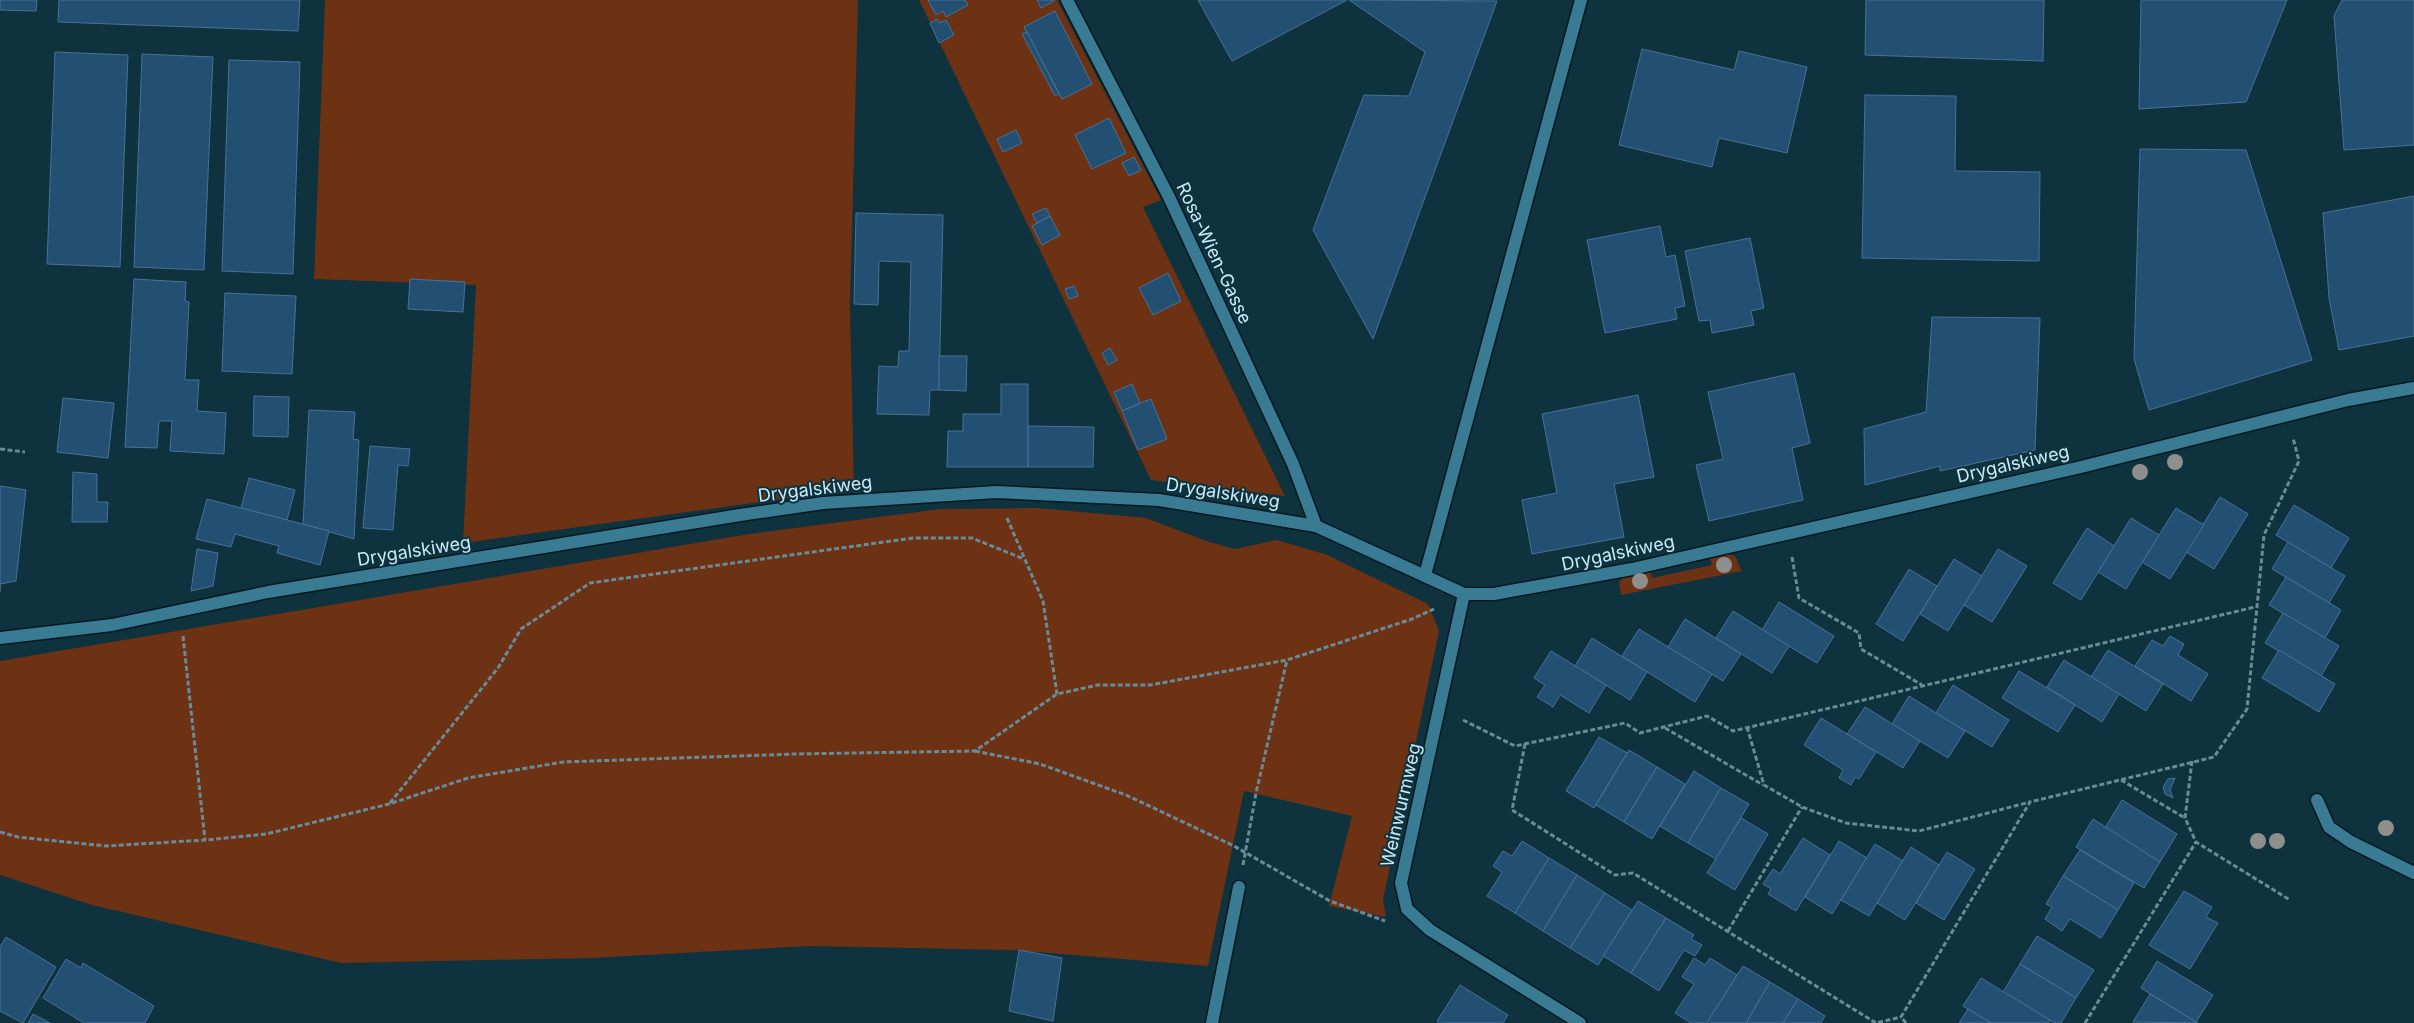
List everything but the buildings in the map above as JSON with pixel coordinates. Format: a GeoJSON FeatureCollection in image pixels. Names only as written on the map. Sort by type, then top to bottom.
{"type":"FeatureCollection","features":[{"type":"Feature","properties":{"kind":"street","name":"Rosa-Wien-Gasse"},"geometry":{"type":"LineString","coordinates":[[1067,0],[1169,197],[1294,464],[1316,526]]}},
{"type":"Feature","properties":{"kind":"street"},"geometry":{"type":"LineString","coordinates":[[1425,575],[1580,0]]}},
{"type":"Feature","properties":{"kind":"street","name":"Drygalskiweg"},"geometry":{"type":"LineString","coordinates":[[0,638],[112,625],[268,592],[823,503],[996,492],[1159,500],[1316,526],[1464,594],[1494,594],[1632,570],[2072,469],[2348,400],[2414,388]]}},
{"type":"Feature","properties":{"kind":"street","name":"Weinwurmweg"},"geometry":{"type":"LineString","coordinates":[[1407,909],[1401,883],[1464,594]]}},
{"type":"Feature","properties":{"kind":"street"},"geometry":{"type":"LineString","coordinates":[[2317,800],[2329,827],[2351,842],[2414,873]]}},
{"type":"Feature","properties":{"kind":"street"},"geometry":{"type":"LineString","coordinates":[[1212,1023],[1240,887]]}},
{"type":"Feature","properties":{"kind":"street"},"geometry":{"type":"LineString","coordinates":[[1407,909],[1430,930],[1580,1023]]}},
{"type":"Feature","properties":{"kind":"path"},"geometry":{"type":"LineString","coordinates":[[1664,727],[1802,808],[1846,823],[1919,831],[2214,757],[2247,709],[2255,607],[2264,535],[2299,461],[2292,434]]}},
{"type":"Feature","properties":{"kind":"path"},"geometry":{"type":"LineString","coordinates":[[0,449],[25,452]]}},
{"type":"Feature","properties":{"kind":"path"},"geometry":{"type":"LineString","coordinates":[[996,492],[1043,601],[1057,694]]}},
{"type":"Feature","properties":{"kind":"path"},"geometry":{"type":"LineString","coordinates":[[389,804],[498,668],[521,629],[590,582],[913,538],[972,538],[1024,559]]}},
{"type":"Feature","properties":{"kind":"path"},"geometry":{"type":"LineString","coordinates":[[1792,556],[1799,598],[1859,633],[1861,649],[1923,686]]}},
{"type":"Feature","properties":{"kind":"path"},"geometry":{"type":"LineString","coordinates":[[975,751],[1057,694],[1098,686],[1150,685],[1287,660],[1412,620],[1464,594]]}},
{"type":"Feature","properties":{"kind":"path"},"geometry":{"type":"LineString","coordinates":[[1456,716],[1515,746],[1625,723],[1640,733],[1707,716],[1733,731],[2255,607]]}},
{"type":"Feature","properties":{"kind":"path"},"geometry":{"type":"LineString","coordinates":[[180,610],[205,840]]}},
{"type":"Feature","properties":{"kind":"path"},"geometry":{"type":"LineString","coordinates":[[1240,887],[1256,793],[1287,660]]}},
{"type":"Feature","properties":{"kind":"path"},"geometry":{"type":"LineString","coordinates":[[1746,727],[1764,785]]}},
{"type":"Feature","properties":{"kind":"path"},"geometry":{"type":"LineString","coordinates":[[1525,744],[1512,810],[1615,875],[1633,873],[1876,1023],[1901,1017],[2030,802]]}},
{"type":"Feature","properties":{"kind":"path"},"geometry":{"type":"LineString","coordinates":[[0,832],[18,837],[106,846],[205,840],[266,834],[389,804],[468,778],[563,762],[795,754],[975,751],[1040,764],[1126,795],[1245,853],[1330,901],[1386,922],[1407,909]]}},
{"type":"Feature","properties":{"kind":"path"},"geometry":{"type":"LineString","coordinates":[[2192,761],[2185,818],[2196,842],[2290,900]]}},
{"type":"Feature","properties":{"kind":"path"},"geometry":{"type":"LineString","coordinates":[[2120,780],[2185,818]]}},
{"type":"Feature","properties":{"kind":"path"},"geometry":{"type":"LineString","coordinates":[[1728,931],[1802,808]]}},
{"type":"Feature","properties":{"kind":"path"},"geometry":{"type":"LineString","coordinates":[[2085,1023],[2196,842]]}},
{"type":"Feature","properties":{"kind":"path"},"geometry":{"type":"LineString","coordinates":[[1901,1017],[1906,1023]]}},
{"type":"Feature","properties":{"kind":"shaded area"},"geometry":{"type":"Polygon","coordinates":[[[325,0],[858,0],[850,306],[854,489],[463,543],[476,285],[314,279],[325,0]]]}},
{"type":"Feature","properties":{"kind":"shaded area"},"geometry":{"type":"Polygon","coordinates":[[[919,0],[1057,0],[1161,200],[1143,207],[1285,496],[1151,480],[919,0]]]}},
{"type":"Feature","properties":{"kind":"shaded area"},"geometry":{"type":"Polygon","coordinates":[[[1037,508],[1146,518],[1206,541],[1235,549],[1276,540],[1325,554],[1428,604],[1439,631],[1383,900],[1386,917],[1329,906],[1352,816],[1244,791],[1208,966],[1013,950],[808,946],[590,958],[341,963],[92,905],[0,875],[0,661],[749,534],[941,509],[1037,508]]]}},
{"type":"Feature","properties":{"kind":"shaded area"},"geometry":{"type":"Polygon","coordinates":[[[1726,553],[1735,556],[1742,571],[1621,595],[1619,583],[1625,575],[1650,569],[1652,578],[1712,565],[1710,557],[1726,553]]]}}]}
